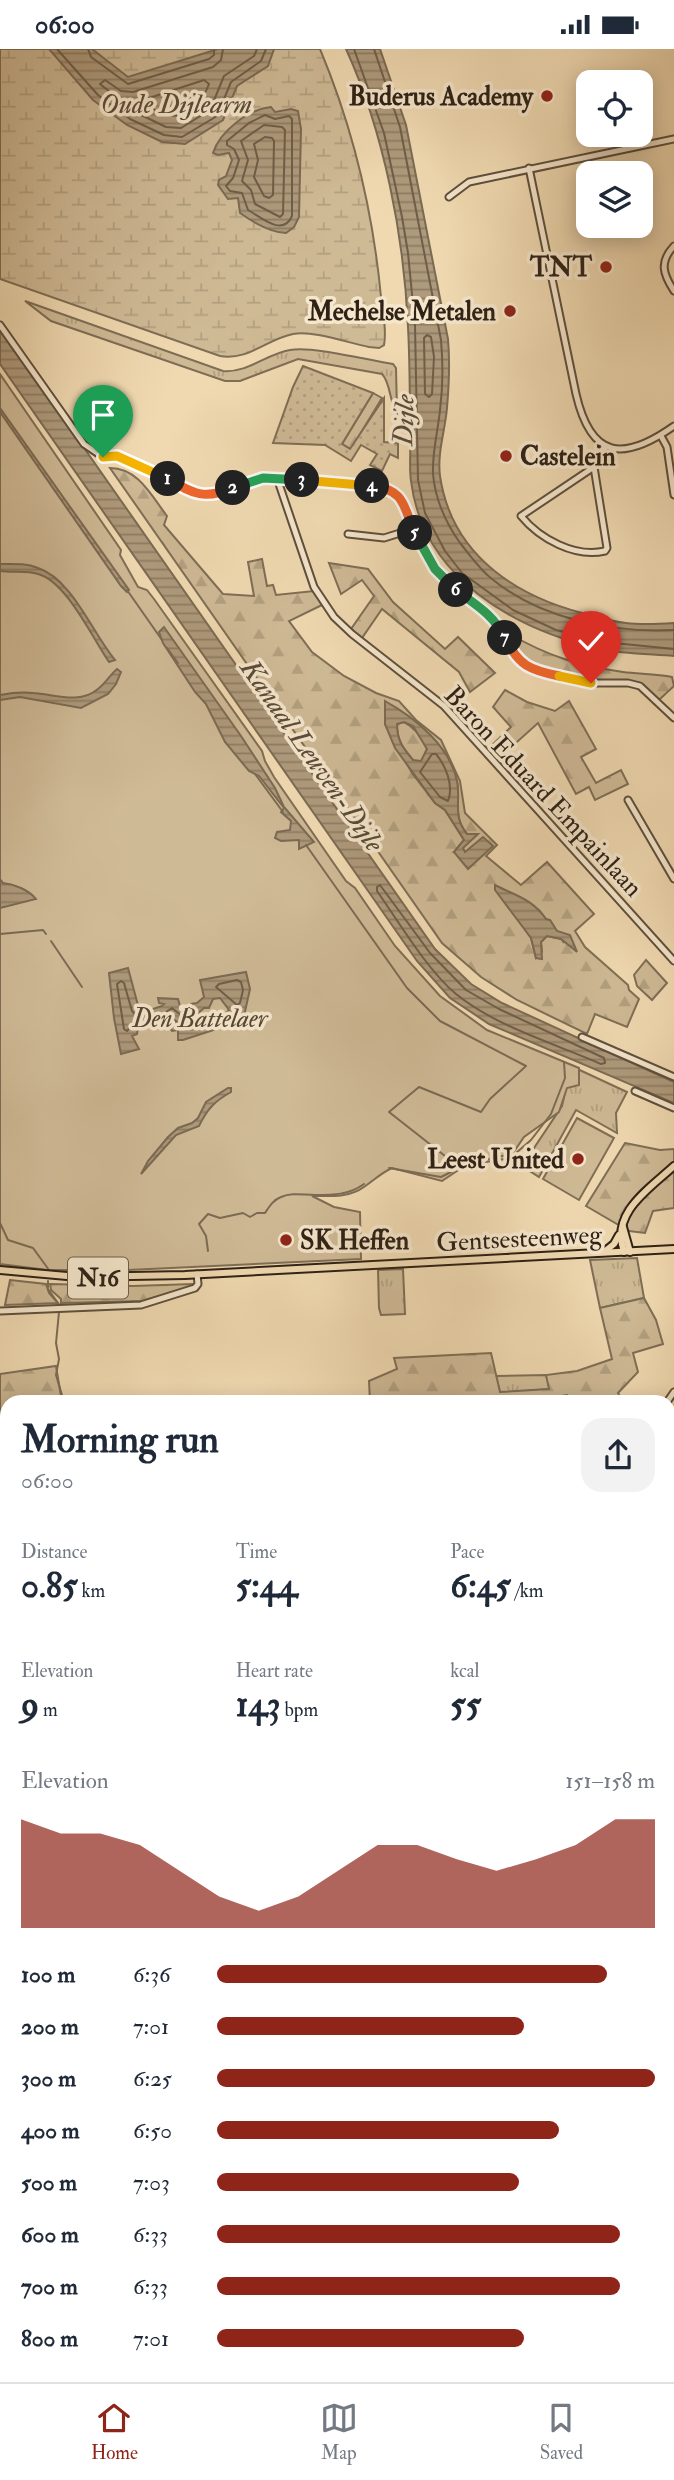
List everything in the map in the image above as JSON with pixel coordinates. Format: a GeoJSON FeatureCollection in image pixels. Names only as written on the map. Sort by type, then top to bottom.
{"type":"FeatureCollection","features":[{"type":"Feature","properties":{"kind":"main road"},"geometry":{"type":"LineString","coordinates":[[602,1253],[614,1244],[632,1205],[674,1166]]}},
{"type":"Feature","properties":{"kind":"main road"},"geometry":{"type":"LineString","coordinates":[[622,1225],[627,1252]]}},
{"type":"Feature","properties":{"kind":"main road"},"geometry":{"type":"LineString","coordinates":[[620,1233],[627,1252]]}},
{"type":"Feature","properties":{"kind":"main road","name":"Gentsesteenweg"},"geometry":{"type":"LineString","coordinates":[[0,1271],[78,1277],[197,1275],[674,1249]]}},
{"type":"Feature","properties":{"kind":"street"},"geometry":{"type":"LineString","coordinates":[[449,197],[469,182],[674,139]]}},
{"type":"Feature","properties":{"kind":"street"},"geometry":{"type":"LineString","coordinates":[[529,169],[579,408],[590,433],[606,446],[628,449],[644,445],[674,426]]}},
{"type":"Feature","properties":{"kind":"street"},"geometry":{"type":"LineString","coordinates":[[674,246],[664,259],[663,266],[664,274],[674,291]]}},
{"type":"Feature","properties":{"kind":"street"},"geometry":{"type":"LineString","coordinates":[[0,325],[83,444],[103,457],[117,456],[191,493],[208,496],[258,479],[277,478],[391,490],[401,498],[413,529],[435,569],[452,586],[489,614],[499,625],[514,656],[524,665],[541,672],[591,683],[640,685],[674,718]]}},
{"type":"Feature","properties":{"kind":"street"},"geometry":{"type":"LineString","coordinates":[[660,436],[667,447],[674,495]]}},
{"type":"Feature","properties":{"kind":"street"},"geometry":{"type":"LineString","coordinates":[[594,467],[607,548],[605,551],[594,554],[561,546],[542,535],[521,516],[594,467],[606,446]]}},
{"type":"Feature","properties":{"kind":"street","name":"Baron Eduard Empainlaan"},"geometry":{"type":"LineString","coordinates":[[277,478],[314,587],[334,617],[444,706],[674,961]]}},
{"type":"Feature","properties":{"kind":"street"},"geometry":{"type":"LineString","coordinates":[[348,534],[384,538],[413,529]]}},
{"type":"Feature","properties":{"kind":"street"},"geometry":{"type":"LineString","coordinates":[[628,800],[674,879]]}},
{"type":"Feature","properties":{"kind":"street"},"geometry":{"type":"LineString","coordinates":[[582,1037],[674,1077]]}},
{"type":"Feature","properties":{"kind":"street"},"geometry":{"type":"LineString","coordinates":[[635,1091],[674,1108]]}},
{"type":"Feature","properties":{"kind":"street"},"geometry":{"type":"LineString","coordinates":[[0,1311],[141,1305],[195,1288],[198,1284],[197,1275]]}},
{"type":"Feature","properties":{"kind":"green space"},"geometry":{"type":"Polygon","coordinates":[[[0,49],[320,49],[352,140],[367,202],[384,321],[384,345],[379,348],[369,347],[301,333],[284,337],[249,353],[220,356],[0,279],[0,49]]]}},
{"type":"Feature","properties":{"kind":"green space"},"geometry":{"type":"Polygon","coordinates":[[[25,301],[223,371],[241,369],[281,352],[300,349],[393,364],[396,368],[397,413],[382,374],[298,359],[240,381],[225,381],[51,321],[25,301]]]}},
{"type":"Feature","properties":{"kind":"green space"},"geometry":{"type":"Polygon","coordinates":[[[303,366],[373,393],[342,444],[350,449],[384,398],[384,442],[398,443],[398,458],[390,454],[382,471],[370,465],[377,454],[361,445],[351,461],[325,445],[273,443],[303,366]]]}},
{"type":"Feature","properties":{"kind":"green space","name":"Den Battelaer"},"geometry":{"type":"Polygon","coordinates":[[[0,374],[121,550],[120,555],[138,587],[147,590],[154,599],[262,751],[274,777],[346,881],[355,888],[395,946],[440,996],[487,1030],[579,1068],[579,1085],[567,1088],[559,1112],[524,1137],[511,1156],[505,1159],[466,1165],[442,1181],[392,1168],[358,1191],[339,1196],[312,1196],[334,1207],[360,1212],[361,1259],[128,1270],[47,1270],[0,1264],[0,374]]]}},
{"type":"Feature","properties":{"kind":"green space"},"geometry":{"type":"Polygon","coordinates":[[[373,393],[382,398],[351,449],[342,444],[373,393]]]}},
{"type":"Feature","properties":{"kind":"green space"},"geometry":{"type":"Polygon","coordinates":[[[110,468],[120,469],[143,484],[167,516],[164,525],[223,594],[254,596],[248,562],[262,559],[267,586],[273,585],[276,595],[314,591],[322,605],[289,621],[312,652],[344,676],[376,693],[399,701],[416,720],[441,740],[460,781],[465,813],[497,845],[486,856],[521,885],[547,862],[594,914],[575,931],[585,947],[628,985],[629,990],[639,999],[627,1027],[595,1014],[587,1034],[517,1000],[481,977],[442,943],[110,468]],[[385,702],[385,724],[412,773],[435,803],[445,810],[464,840],[454,852],[465,852],[462,848],[467,834],[458,815],[458,789],[453,770],[429,735],[385,702]],[[495,886],[531,938],[536,958],[542,952],[541,942],[547,936],[562,939],[550,920],[539,910],[495,886]]]}},
{"type":"Feature","properties":{"kind":"green space"},"geometry":{"type":"Polygon","coordinates":[[[329,563],[368,569],[393,602],[445,649],[458,637],[495,673],[470,692],[459,672],[382,609],[362,638],[351,629],[374,596],[362,580],[341,594],[329,563]]]}},
{"type":"Feature","properties":{"kind":"green space"},"geometry":{"type":"Polygon","coordinates":[[[510,634],[551,654],[592,667],[672,677],[674,686],[659,700],[644,686],[596,683],[542,671],[519,660],[507,637],[510,634]]]}},
{"type":"Feature","properties":{"kind":"green space"},"geometry":{"type":"Polygon","coordinates":[[[505,690],[527,702],[555,711],[569,701],[596,749],[581,757],[596,783],[621,770],[628,784],[595,800],[589,787],[576,794],[538,723],[498,759],[488,749],[511,727],[493,707],[505,690]]]}},
{"type":"Feature","properties":{"kind":"green space"},"geometry":{"type":"Polygon","coordinates":[[[404,722],[421,737],[427,749],[422,761],[414,761],[401,744],[397,724],[404,722]]]}},
{"type":"Feature","properties":{"kind":"green space"},"geometry":{"type":"Polygon","coordinates":[[[646,960],[667,983],[652,1000],[637,986],[634,975],[646,960]]]}},
{"type":"Feature","properties":{"kind":"green space"},"geometry":{"type":"Polygon","coordinates":[[[571,1066],[627,1092],[616,1113],[617,1133],[576,1110],[539,1177],[522,1166],[562,1106],[571,1066]]]}},
{"type":"Feature","properties":{"kind":"green space","name":"Leest United"},"geometry":{"type":"Polygon","coordinates":[[[577,1118],[614,1138],[579,1200],[543,1179],[577,1118]]]}},
{"type":"Feature","properties":{"kind":"green space"},"geometry":{"type":"Polygon","coordinates":[[[625,1143],[660,1150],[674,1149],[674,1208],[653,1211],[645,1233],[629,1231],[586,1206],[625,1143]]]}},
{"type":"Feature","properties":{"kind":"green space"},"geometry":{"type":"Polygon","coordinates":[[[637,1258],[644,1298],[600,1308],[590,1260],[637,1258]]]}},
{"type":"Feature","properties":{"kind":"green space"},"geometry":{"type":"Polygon","coordinates":[[[403,1269],[405,1314],[381,1315],[378,1270],[403,1269]]]}},
{"type":"Feature","properties":{"kind":"green space"},"geometry":{"type":"Polygon","coordinates":[[[10,1280],[46,1284],[49,1293],[58,1303],[5,1305],[10,1280]]]}},
{"type":"Feature","properties":{"kind":"green space"},"geometry":{"type":"Polygon","coordinates":[[[50,1284],[192,1284],[190,1287],[142,1301],[61,1303],[61,1299],[51,1290],[50,1284]]]}},
{"type":"Feature","properties":{"kind":"green space"},"geometry":{"type":"Polygon","coordinates":[[[644,1298],[656,1320],[663,1344],[633,1353],[638,1372],[618,1393],[619,1395],[370,1395],[369,1381],[397,1369],[394,1358],[491,1353],[500,1392],[549,1389],[546,1375],[577,1371],[612,1359],[600,1308],[644,1298]]]}},
{"type":"Feature","properties":{"kind":"green space"},"geometry":{"type":"Polygon","coordinates":[[[56,1366],[61,1395],[0,1395],[0,1374],[56,1366]]]}},
{"type":"Feature","properties":{"kind":"green space"},"geometry":{"type":"Polygon","coordinates":[[[546,1375],[550,1389],[500,1393],[496,1376],[546,1375]]]}},
{"type":"Feature","properties":{"kind":"water","name":"Oude Dijlearm"},"geometry":{"type":"Polygon","coordinates":[[[49,49],[92,49],[128,77],[218,49],[274,49],[268,66],[237,86],[223,120],[185,144],[162,142],[127,125],[93,100],[49,49]]]}},
{"type":"Feature","properties":{"kind":"water"},"geometry":{"type":"Polygon","coordinates":[[[346,49],[380,49],[406,125],[448,339],[448,399],[439,467],[447,505],[459,530],[475,552],[494,571],[541,599],[618,622],[674,623],[674,656],[600,649],[536,628],[506,613],[478,594],[453,572],[434,545],[419,515],[411,481],[408,327],[397,221],[371,115],[346,49]]]}},
{"type":"Feature","properties":{"kind":"water"},"geometry":{"type":"Polygon","coordinates":[[[271,107],[275,112],[291,109],[298,111],[301,129],[299,217],[294,227],[286,233],[262,226],[240,213],[238,198],[228,199],[218,185],[219,180],[226,176],[232,160],[229,153],[213,153],[222,137],[236,123],[254,112],[271,107]]]}},
{"type":"Feature","properties":{"kind":"water"},"geometry":{"type":"Polygon","coordinates":[[[0,328],[435,949],[471,984],[502,1003],[674,1082],[674,1103],[489,1024],[450,998],[417,961],[0,364],[0,328]]]}},
{"type":"Feature","properties":{"kind":"water"},"geometry":{"type":"Polygon","coordinates":[[[0,408],[129,590],[127,592],[0,412],[0,408]]]}},
{"type":"Feature","properties":{"kind":"water"},"geometry":{"type":"Polygon","coordinates":[[[0,564],[29,565],[50,574],[61,583],[72,595],[115,660],[109,662],[59,587],[38,574],[0,571],[0,564]]]}},
{"type":"Feature","properties":{"kind":"water"},"geometry":{"type":"Polygon","coordinates":[[[164,627],[241,736],[275,788],[284,807],[314,842],[299,849],[299,840],[281,841],[275,838],[277,832],[290,830],[291,821],[281,812],[284,808],[259,776],[249,771],[225,742],[206,704],[163,643],[159,632],[164,627]]]}},
{"type":"Feature","properties":{"kind":"water"},"geometry":{"type":"Polygon","coordinates":[[[117,669],[121,672],[108,694],[81,708],[20,697],[0,700],[0,695],[21,693],[83,697],[103,685],[117,669]]]}},
{"type":"Feature","properties":{"kind":"water"},"geometry":{"type":"Polygon","coordinates":[[[385,701],[430,734],[447,756],[457,781],[458,815],[462,827],[467,834],[478,834],[463,848],[465,852],[483,837],[493,846],[468,869],[454,852],[464,840],[445,810],[435,803],[395,748],[385,724],[385,701]],[[404,722],[397,724],[399,740],[413,760],[421,761],[427,749],[413,726],[404,722]]]}},
{"type":"Feature","properties":{"kind":"water"},"geometry":{"type":"Polygon","coordinates":[[[0,879],[3,883],[25,890],[36,899],[0,908],[0,879]]]}},
{"type":"Feature","properties":{"kind":"water"},"geometry":{"type":"Polygon","coordinates":[[[495,885],[529,902],[550,920],[557,931],[570,935],[577,952],[561,939],[547,936],[541,942],[542,959],[536,958],[531,938],[495,890],[495,885]]]}},
{"type":"Feature","properties":{"kind":"water"},"geometry":{"type":"Polygon","coordinates":[[[128,968],[139,1009],[147,1011],[164,1004],[159,1003],[158,998],[178,999],[180,1006],[189,1009],[191,1004],[204,997],[200,980],[246,972],[250,989],[244,1016],[247,1019],[183,1040],[178,1040],[178,1030],[172,1031],[168,1024],[164,1027],[158,1023],[148,1024],[138,1028],[137,1034],[132,1036],[139,1049],[121,1054],[109,973],[128,968]],[[220,998],[213,999],[209,1008],[204,1008],[197,1014],[204,1029],[222,1023],[221,1019],[229,1010],[220,998]]]}},
{"type":"Feature","properties":{"kind":"water"},"geometry":{"type":"Polygon","coordinates":[[[231,1088],[231,1092],[212,1106],[199,1126],[176,1135],[141,1174],[168,1137],[178,1128],[192,1123],[198,1118],[206,1102],[231,1088]]]}},
{"type":"Feature","properties":{"kind":"waterway"},"geometry":{"type":"LineString","coordinates":[[127,590],[162,640]]}},
{"type":"Feature","properties":{"kind":"waterway"},"geometry":{"type":"LineString","coordinates":[[167,648],[178,663]]}},
{"type":"Feature","properties":{"kind":"waterway"},"geometry":{"type":"LineString","coordinates":[[255,774],[283,812]]}},
{"type":"Feature","properties":{"kind":"waterway"},"geometry":{"type":"LineString","coordinates":[[306,845],[407,988],[440,1021],[526,1066],[490,1099],[481,1112],[419,1087],[389,1112],[459,1167]]}},
{"type":"Feature","properties":{"kind":"waterway"},"geometry":{"type":"LineString","coordinates":[[0,934],[43,930],[46,934]]}},
{"type":"Feature","properties":{"kind":"waterway"},"geometry":{"type":"LineString","coordinates":[[51,941],[82,987]]}},
{"type":"Feature","properties":{"kind":"waterway"},"geometry":{"type":"LineString","coordinates":[[389,1168],[441,1177],[467,1164],[516,1153],[531,1140],[551,1114],[565,1078],[564,1062]]}},
{"type":"Feature","properties":{"kind":"waterway"},"geometry":{"type":"LineString","coordinates":[[208,1251],[206,1236],[199,1224],[208,1214],[220,1218],[243,1213],[250,1217],[265,1213],[273,1202],[285,1195],[341,1194],[364,1184]]}},
{"type":"Feature","properties":{"kind":"waterway"},"geometry":{"type":"LineString","coordinates":[[0,1223],[8,1240],[33,1248],[49,1270]]}},
{"type":"Feature","properties":{"kind":"waterway"},"geometry":{"type":"LineString","coordinates":[[48,1281],[48,1289],[58,1303]]}},
{"type":"Feature","properties":{"kind":"waterway"},"geometry":{"type":"LineString","coordinates":[[59,1312],[56,1343],[59,1359],[56,1375],[62,1395]]}},
{"type":"Feature","properties":{"kind":"place","name":"Buderus Academy"},"geometry":{"type":"Point","coordinates":[547,96]}},
{"type":"Feature","properties":{"kind":"place","name":"TNT"},"geometry":{"type":"Point","coordinates":[606,267]}},
{"type":"Feature","properties":{"kind":"place","name":"Mechelse Metalen"},"geometry":{"type":"Point","coordinates":[510,311]}},
{"type":"Feature","properties":{"kind":"place","name":"Castelein"},"geometry":{"type":"Point","coordinates":[506,456]}},
{"type":"Feature","properties":{"kind":"place","name":"Leest United"},"geometry":{"type":"Point","coordinates":[578,1159]}},
{"type":"Feature","properties":{"kind":"place","name":"SK Heffen"},"geometry":{"type":"Point","coordinates":[286,1240]}},
{"type":"Feature","properties":{"kind":"route"},"geometry":{"type":"LineString","coordinates":[[103,457],[117,456],[191,493],[208,496],[268,477],[391,490],[401,498],[413,529],[435,569],[452,586],[489,614],[499,625],[519,661],[541,672],[591,683]]}},
{"type":"Feature","properties":{"kind":"water label","name":"Dijle"},"geometry":{"type":"Point","coordinates":[403,420]}},
{"type":"Feature","properties":{"kind":"water label","name":"Kanaal Leuven-Dijle"},"geometry":{"type":"Point","coordinates":[313,755]}}]}
